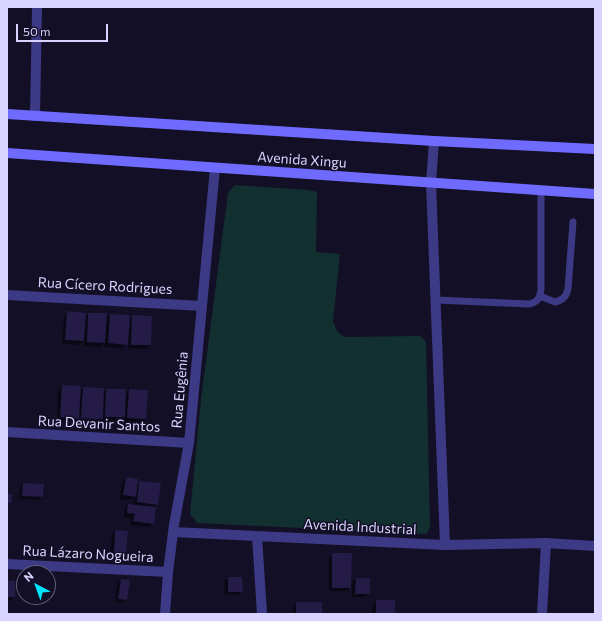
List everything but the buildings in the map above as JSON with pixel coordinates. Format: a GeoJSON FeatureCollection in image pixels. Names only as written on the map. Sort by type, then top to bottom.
{"type":"FeatureCollection","features":[{"type":"Feature","properties":{"kind":"main road","name":"Avenida Xingu"},"geometry":{"type":"LineString","coordinates":[[7,114],[595,150]]}},
{"type":"Feature","properties":{"kind":"main road","name":"Avenida Xingu"},"geometry":{"type":"LineString","coordinates":[[7,154],[595,194]]}},
{"type":"Feature","properties":{"kind":"street"},"geometry":{"type":"LineString","coordinates":[[35,116],[37,7]]}},
{"type":"Feature","properties":{"kind":"street"},"geometry":{"type":"LineString","coordinates":[[434,141],[431,183],[445,545]]}},
{"type":"Feature","properties":{"kind":"street","name":"Rua Eugênia"},"geometry":{"type":"LineString","coordinates":[[165,614],[173,532],[189,443],[215,168]]}},
{"type":"Feature","properties":{"kind":"street","name":"Rua Cícero Rodrigues"},"geometry":{"type":"LineString","coordinates":[[7,295],[202,306]]}},
{"type":"Feature","properties":{"kind":"street","name":"Rua Devanir Santos"},"geometry":{"type":"LineString","coordinates":[[7,432],[189,443]]}},
{"type":"Feature","properties":{"kind":"street","name":"Avenida Industrial"},"geometry":{"type":"LineString","coordinates":[[173,532],[445,545],[546,543],[595,546]]}},
{"type":"Feature","properties":{"kind":"street"},"geometry":{"type":"LineString","coordinates":[[257,536],[262,614]]}},
{"type":"Feature","properties":{"kind":"street"},"geometry":{"type":"LineString","coordinates":[[542,614],[546,543]]}},
{"type":"Feature","properties":{"kind":"street","name":"Rua Lázaro Nogueira"},"geometry":{"type":"LineString","coordinates":[[7,564],[168,572]]}},
{"type":"Feature","properties":{"kind":"lane"},"geometry":{"type":"LineString","coordinates":[[436,300],[529,304],[536,302],[540,296],[541,190]]}},
{"type":"Feature","properties":{"kind":"lane"},"geometry":{"type":"LineString","coordinates":[[540,296],[555,302],[564,299],[568,289],[573,222]]}},
{"type":"Feature","properties":{"kind":"green space"},"geometry":{"type":"Polygon","coordinates":[[[235,185],[309,190],[317,192],[316,252],[340,254],[333,321],[337,331],[344,337],[420,336],[426,342],[430,527],[427,534],[197,523],[190,514],[201,399],[228,193],[235,185]]]}}]}
